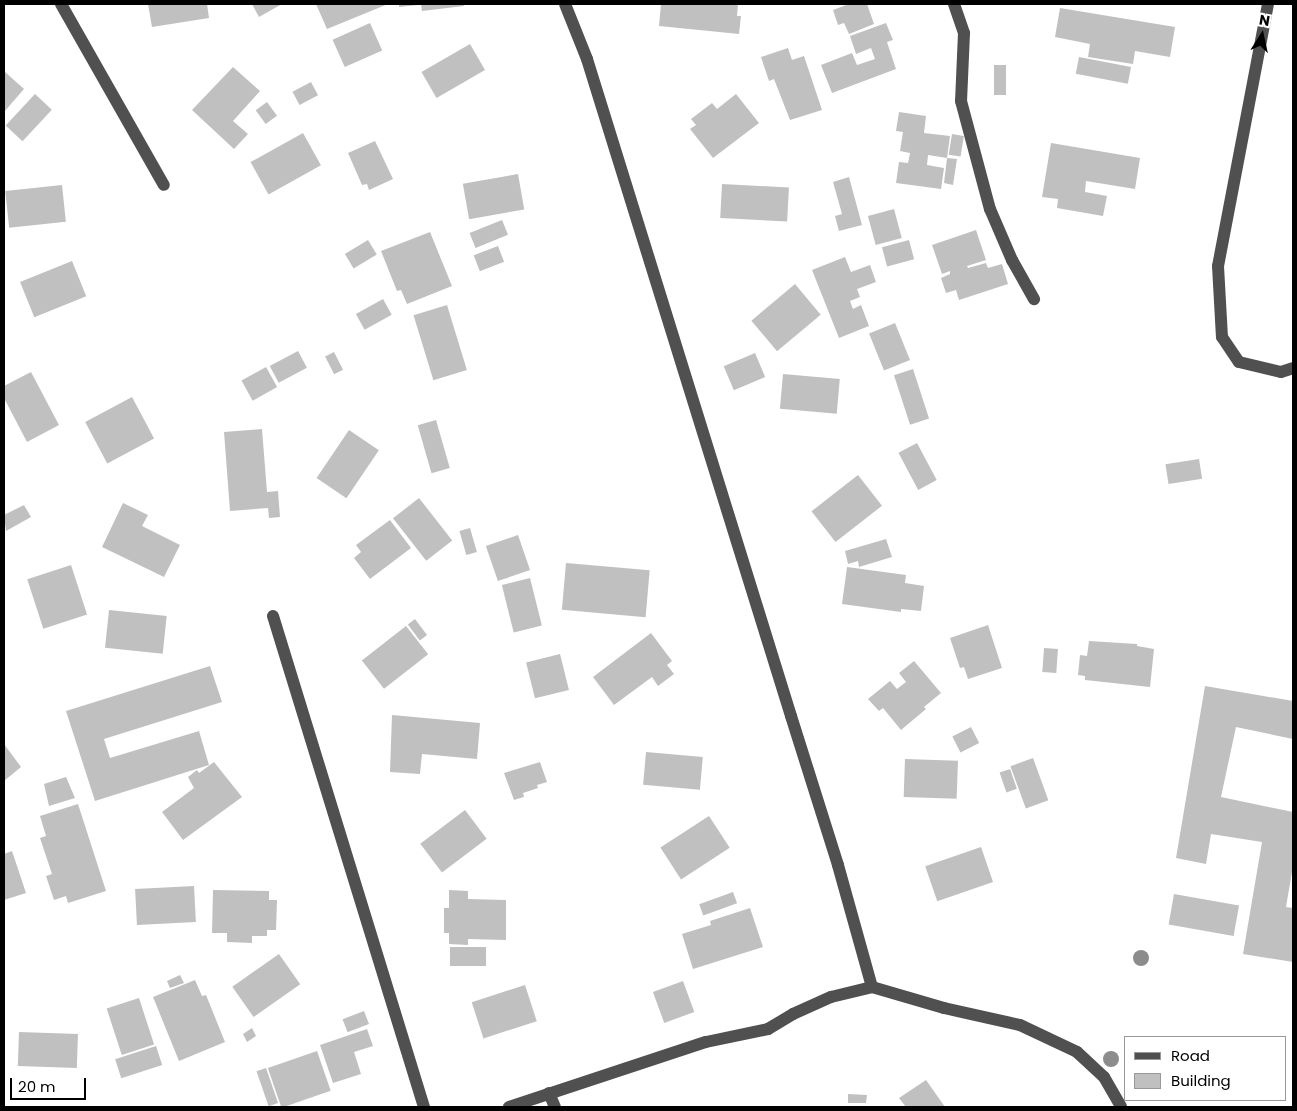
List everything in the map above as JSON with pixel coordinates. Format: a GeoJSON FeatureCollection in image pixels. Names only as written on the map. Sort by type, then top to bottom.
{"type":"FeatureCollection","features":[{"type":"Feature","properties":{"kind":"street"},"geometry":{"type":"LineString","coordinates":[[61,4],[164,185]]}},
{"type":"Feature","properties":{"kind":"street"},"geometry":{"type":"LineString","coordinates":[[565,4],[587,59],[838,865],[872,987]]}},
{"type":"Feature","properties":{"kind":"street"},"geometry":{"type":"LineString","coordinates":[[954,4],[964,33],[961,101],[990,209],[1012,260],[1034,299]]}},
{"type":"Feature","properties":{"kind":"street"},"geometry":{"type":"LineString","coordinates":[[1268,4],[1218,266],[1222,336],[1239,362],[1281,372],[1293,368]]}},
{"type":"Feature","properties":{"kind":"street"},"geometry":{"type":"LineString","coordinates":[[273,616],[424,1107]]}},
{"type":"Feature","properties":{"kind":"street"},"geometry":{"type":"LineString","coordinates":[[509,1107],[706,1042],[768,1029],[793,1014],[831,997],[872,987],[944,1008],[1020,1025],[1064,1045],[1078,1052],[1104,1077],[1121,1107]]}},
{"type":"Feature","properties":{"kind":"street"},"geometry":{"type":"LineString","coordinates":[[548,1093],[555,1107]]}},
{"type":"Feature","properties":{"kind":"building"},"geometry":{"type":"Polygon","coordinates":[[[148,4],[207,4],[209,18],[152,27],[148,4]]]}},
{"type":"Feature","properties":{"kind":"building"},"geometry":{"type":"Polygon","coordinates":[[[252,4],[282,4],[259,17],[252,4]]]}},
{"type":"Feature","properties":{"kind":"building"},"geometry":{"type":"Polygon","coordinates":[[[316,4],[388,4],[327,29],[316,4]]]}},
{"type":"Feature","properties":{"kind":"building"},"geometry":{"type":"Polygon","coordinates":[[[399,4],[418,4],[418,5],[399,7],[399,4]]]}},
{"type":"Feature","properties":{"kind":"building"},"geometry":{"type":"Polygon","coordinates":[[[421,4],[463,4],[464,6],[422,11],[421,4]]]}},
{"type":"Feature","properties":{"kind":"building"},"geometry":{"type":"Polygon","coordinates":[[[661,4],[738,4],[737,16],[741,16],[739,34],[659,26],[661,4]]]}},
{"type":"Feature","properties":{"kind":"building"},"geometry":{"type":"Polygon","coordinates":[[[849,4],[867,4],[874,24],[849,34],[844,23],[838,25],[833,10],[849,4]]]}},
{"type":"Feature","properties":{"kind":"building"},"geometry":{"type":"Polygon","coordinates":[[[1060,8],[1175,27],[1170,57],[1135,51],[1133,64],[1088,57],[1090,44],[1055,37],[1060,8]]]}},
{"type":"Feature","properties":{"kind":"building"},"geometry":{"type":"Polygon","coordinates":[[[370,23],[382,50],[345,67],[333,40],[370,23]]]}},
{"type":"Feature","properties":{"kind":"building"},"geometry":{"type":"Polygon","coordinates":[[[886,23],[893,40],[887,42],[896,69],[832,93],[821,65],[852,53],[857,65],[875,59],[871,48],[856,54],[850,36],[886,23]]]}},
{"type":"Feature","properties":{"kind":"building"},"geometry":{"type":"Polygon","coordinates":[[[470,44],[485,70],[437,98],[422,72],[470,44]]]}},
{"type":"Feature","properties":{"kind":"building"},"geometry":{"type":"Polygon","coordinates":[[[788,48],[792,60],[804,56],[822,110],[790,120],[774,79],[769,81],[761,57],[788,48]]]}},
{"type":"Feature","properties":{"kind":"building"},"geometry":{"type":"Polygon","coordinates":[[[1079,57],[1131,67],[1128,84],[1076,74],[1079,57]]]}},
{"type":"Feature","properties":{"kind":"building"},"geometry":{"type":"Polygon","coordinates":[[[994,65],[1006,65],[1006,95],[994,95],[994,65]]]}},
{"type":"Feature","properties":{"kind":"building"},"geometry":{"type":"Polygon","coordinates":[[[233,67],[260,91],[233,121],[248,134],[234,149],[192,110],[233,67]]]}},
{"type":"Feature","properties":{"kind":"building"},"geometry":{"type":"Polygon","coordinates":[[[4,71],[24,89],[4,112],[4,71]]]}},
{"type":"Feature","properties":{"kind":"building"},"geometry":{"type":"Polygon","coordinates":[[[311,82],[318,95],[300,105],[292,92],[311,82]]]}},
{"type":"Feature","properties":{"kind":"building"},"geometry":{"type":"Polygon","coordinates":[[[35,94],[52,110],[22,141],[6,125],[35,94]]]}},
{"type":"Feature","properties":{"kind":"building"},"geometry":{"type":"Polygon","coordinates":[[[736,94],[759,123],[713,158],[690,129],[696,125],[691,119],[712,103],[717,109],[736,94]]]}},
{"type":"Feature","properties":{"kind":"building"},"geometry":{"type":"Polygon","coordinates":[[[267,102],[277,116],[266,124],[256,110],[267,102]]]}},
{"type":"Feature","properties":{"kind":"building"},"geometry":{"type":"Polygon","coordinates":[[[899,112],[926,116],[924,133],[950,136],[947,158],[928,155],[927,165],[944,168],[941,189],[896,183],[899,162],[908,163],[910,153],[900,151],[903,132],[896,131],[899,112]]]}},
{"type":"Feature","properties":{"kind":"building"},"geometry":{"type":"Polygon","coordinates":[[[303,133],[321,165],[268,194],[251,162],[303,133]]]}},
{"type":"Feature","properties":{"kind":"building"},"geometry":{"type":"Polygon","coordinates":[[[952,134],[964,136],[961,157],[949,155],[952,134]]]}},
{"type":"Feature","properties":{"kind":"building"},"geometry":{"type":"Polygon","coordinates":[[[375,141],[393,179],[369,190],[367,184],[362,185],[348,153],[375,141]]]}},
{"type":"Feature","properties":{"kind":"building"},"geometry":{"type":"Polygon","coordinates":[[[1051,143],[1140,158],[1135,189],[1086,181],[1085,192],[1107,196],[1103,216],[1057,208],[1058,199],[1042,197],[1051,143]]]}},
{"type":"Feature","properties":{"kind":"building"},"geometry":{"type":"Polygon","coordinates":[[[947,158],[957,159],[953,185],[944,183],[947,158]]]}},
{"type":"Feature","properties":{"kind":"building"},"geometry":{"type":"Polygon","coordinates":[[[518,174],[524,209],[469,219],[463,184],[518,174]]]}},
{"type":"Feature","properties":{"kind":"building"},"geometry":{"type":"Polygon","coordinates":[[[849,177],[862,225],[839,231],[835,216],[842,214],[833,182],[849,177]]]}},
{"type":"Feature","properties":{"kind":"building"},"geometry":{"type":"Polygon","coordinates":[[[722,184],[789,188],[787,221],[720,218],[722,184]]]}},
{"type":"Feature","properties":{"kind":"building"},"geometry":{"type":"Polygon","coordinates":[[[62,185],[66,222],[9,228],[5,191],[62,185]]]}},
{"type":"Feature","properties":{"kind":"building"},"geometry":{"type":"Polygon","coordinates":[[[894,209],[902,238],[876,245],[868,216],[894,209]]]}},
{"type":"Feature","properties":{"kind":"building"},"geometry":{"type":"Polygon","coordinates":[[[502,220],[508,235],[476,248],[470,233],[502,220]]]}},
{"type":"Feature","properties":{"kind":"building"},"geometry":{"type":"Polygon","coordinates":[[[976,230],[986,260],[967,266],[968,268],[986,263],[988,268],[1002,264],[1008,284],[959,300],[956,290],[946,293],[941,278],[950,274],[950,271],[942,274],[932,245],[976,230]]]}},
{"type":"Feature","properties":{"kind":"building"},"geometry":{"type":"Polygon","coordinates":[[[430,232],[452,286],[407,304],[401,290],[397,291],[381,251],[430,232]]]}},
{"type":"Feature","properties":{"kind":"building"},"geometry":{"type":"Polygon","coordinates":[[[368,240],[377,255],[354,268],[345,254],[368,240]]]}},
{"type":"Feature","properties":{"kind":"building"},"geometry":{"type":"Polygon","coordinates":[[[909,240],[914,259],[887,267],[882,247],[909,240]]]}},
{"type":"Feature","properties":{"kind":"building"},"geometry":{"type":"Polygon","coordinates":[[[498,246],[504,262],[480,271],[474,255],[498,246]]]}},
{"type":"Feature","properties":{"kind":"building"},"geometry":{"type":"Polygon","coordinates":[[[845,257],[851,272],[870,265],[876,282],[857,289],[860,297],[850,301],[853,309],[861,305],[869,326],[839,338],[812,270],[845,257]]]}},
{"type":"Feature","properties":{"kind":"building"},"geometry":{"type":"Polygon","coordinates":[[[72,261],[86,296],[34,317],[20,282],[72,261]]]}},
{"type":"Feature","properties":{"kind":"building"},"geometry":{"type":"Polygon","coordinates":[[[795,284],[821,315],[777,351],[751,321],[795,284]]]}},
{"type":"Feature","properties":{"kind":"building"},"geometry":{"type":"Polygon","coordinates":[[[383,299],[392,315],[365,330],[356,314],[383,299]]]}},
{"type":"Feature","properties":{"kind":"building"},"geometry":{"type":"Polygon","coordinates":[[[447,305],[467,370],[433,380],[414,315],[447,305]]]}},
{"type":"Feature","properties":{"kind":"building"},"geometry":{"type":"Polygon","coordinates":[[[895,323],[910,360],[884,371],[869,333],[895,323]]]}},
{"type":"Feature","properties":{"kind":"building"},"geometry":{"type":"Polygon","coordinates":[[[298,351],[307,368],[279,383],[270,366],[298,351]]]}},
{"type":"Feature","properties":{"kind":"building"},"geometry":{"type":"Polygon","coordinates":[[[334,352],[343,370],[334,374],[325,357],[334,352]]]}},
{"type":"Feature","properties":{"kind":"building"},"geometry":{"type":"Polygon","coordinates":[[[755,353],[765,377],[734,390],[724,366],[755,353]]]}},
{"type":"Feature","properties":{"kind":"building"},"geometry":{"type":"Polygon","coordinates":[[[266,367],[277,387],[253,401],[242,381],[266,367]]]}},
{"type":"Feature","properties":{"kind":"building"},"geometry":{"type":"Polygon","coordinates":[[[913,369],[929,418],[910,425],[894,375],[913,369]]]}},
{"type":"Feature","properties":{"kind":"building"},"geometry":{"type":"Polygon","coordinates":[[[31,372],[59,425],[27,442],[4,398],[4,386],[31,372]]]}},
{"type":"Feature","properties":{"kind":"building"},"geometry":{"type":"Polygon","coordinates":[[[783,374],[840,379],[837,414],[780,409],[783,374]]]}},
{"type":"Feature","properties":{"kind":"building"},"geometry":{"type":"Polygon","coordinates":[[[132,397],[154,438],[107,463],[85,422],[132,397]]]}},
{"type":"Feature","properties":{"kind":"building"},"geometry":{"type":"Polygon","coordinates":[[[436,420],[450,468],[432,473],[418,425],[436,420]]]}},
{"type":"Feature","properties":{"kind":"building"},"geometry":{"type":"Polygon","coordinates":[[[262,429],[267,492],[278,491],[280,517],[269,518],[268,508],[230,511],[224,432],[262,429]]]}},
{"type":"Feature","properties":{"kind":"building"},"geometry":{"type":"Polygon","coordinates":[[[349,430],[379,450],[346,498],[317,478],[349,430]]]}},
{"type":"Feature","properties":{"kind":"building"},"geometry":{"type":"Polygon","coordinates":[[[917,443],[937,480],[918,490],[898,453],[917,443]]]}},
{"type":"Feature","properties":{"kind":"building"},"geometry":{"type":"Polygon","coordinates":[[[1199,459],[1202,479],[1169,484],[1165,464],[1199,459]]]}},
{"type":"Feature","properties":{"kind":"building"},"geometry":{"type":"Polygon","coordinates":[[[858,475],[882,506],[836,542],[812,511],[858,475]]]}},
{"type":"Feature","properties":{"kind":"building"},"geometry":{"type":"Polygon","coordinates":[[[419,498],[452,541],[426,561],[393,518],[419,498]]]}},
{"type":"Feature","properties":{"kind":"building"},"geometry":{"type":"Polygon","coordinates":[[[123,503],[148,515],[142,526],[180,545],[164,577],[102,547],[123,503]]]}},
{"type":"Feature","properties":{"kind":"building"},"geometry":{"type":"Polygon","coordinates":[[[24,505],[31,517],[6,531],[4,515],[24,505]]]}},
{"type":"Feature","properties":{"kind":"building"},"geometry":{"type":"Polygon","coordinates":[[[390,520],[411,548],[370,579],[354,558],[361,552],[356,545],[390,520]]]}},
{"type":"Feature","properties":{"kind":"building"},"geometry":{"type":"Polygon","coordinates":[[[470,528],[477,552],[466,555],[459,531],[470,528]]]}},
{"type":"Feature","properties":{"kind":"building"},"geometry":{"type":"Polygon","coordinates":[[[518,535],[530,570],[498,581],[486,546],[518,535]]]}},
{"type":"Feature","properties":{"kind":"building"},"geometry":{"type":"Polygon","coordinates":[[[886,539],[892,557],[859,567],[858,561],[848,564],[845,551],[886,539]]]}},
{"type":"Feature","properties":{"kind":"building"},"geometry":{"type":"Polygon","coordinates":[[[566,563],[650,570],[646,617],[562,610],[566,563]]]}},
{"type":"Feature","properties":{"kind":"building"},"geometry":{"type":"Polygon","coordinates":[[[71,565],[87,614],[43,629],[27,579],[71,565]]]}},
{"type":"Feature","properties":{"kind":"building"},"geometry":{"type":"Polygon","coordinates":[[[847,567],[906,575],[905,583],[924,586],[921,611],[901,609],[901,612],[842,604],[847,567]]]}},
{"type":"Feature","properties":{"kind":"building"},"geometry":{"type":"Polygon","coordinates":[[[530,578],[542,626],[514,633],[502,585],[530,578]]]}},
{"type":"Feature","properties":{"kind":"building"},"geometry":{"type":"Polygon","coordinates":[[[109,610],[167,616],[163,654],[105,648],[109,610]]]}},
{"type":"Feature","properties":{"kind":"building"},"geometry":{"type":"Polygon","coordinates":[[[415,619],[427,635],[420,640],[408,624],[415,619]]]}},
{"type":"Feature","properties":{"kind":"building"},"geometry":{"type":"Polygon","coordinates":[[[988,625],[1002,668],[968,679],[964,667],[960,668],[950,638],[988,625]]]}},
{"type":"Feature","properties":{"kind":"building"},"geometry":{"type":"Polygon","coordinates":[[[406,626],[428,654],[384,689],[362,660],[406,626]]]}},
{"type":"Feature","properties":{"kind":"building"},"geometry":{"type":"Polygon","coordinates":[[[651,633],[672,661],[667,665],[674,674],[658,686],[652,677],[614,705],[593,677],[651,633]]]}},
{"type":"Feature","properties":{"kind":"building"},"geometry":{"type":"Polygon","coordinates":[[[1089,641],[1137,644],[1137,646],[1154,649],[1150,687],[1085,680],[1085,676],[1078,675],[1080,655],[1087,656],[1089,641]]]}},
{"type":"Feature","properties":{"kind":"building"},"geometry":{"type":"Polygon","coordinates":[[[1044,648],[1058,649],[1056,673],[1042,672],[1044,648]]]}},
{"type":"Feature","properties":{"kind":"building"},"geometry":{"type":"Polygon","coordinates":[[[560,654],[569,690],[535,698],[526,662],[560,654]]]}},
{"type":"Feature","properties":{"kind":"building"},"geometry":{"type":"Polygon","coordinates":[[[914,661],[941,693],[924,707],[926,709],[901,730],[883,708],[879,711],[868,699],[890,681],[897,689],[906,682],[899,673],[914,661]]]}},
{"type":"Feature","properties":{"kind":"building"},"geometry":{"type":"Polygon","coordinates":[[[210,666],[222,702],[104,739],[110,758],[199,731],[209,765],[95,801],[66,711],[210,666]]]}},
{"type":"Feature","properties":{"kind":"building"},"geometry":{"type":"Polygon","coordinates":[[[1205,686],[1293,701],[1293,739],[1236,727],[1221,797],[1293,812],[1293,866],[1286,907],[1293,908],[1293,962],[1243,954],[1262,842],[1211,834],[1206,864],[1176,858],[1205,686]]]}},
{"type":"Feature","properties":{"kind":"building"},"geometry":{"type":"Polygon","coordinates":[[[392,715],[480,723],[477,759],[422,754],[420,774],[390,772],[392,715]]]}},
{"type":"Feature","properties":{"kind":"building"},"geometry":{"type":"Polygon","coordinates":[[[971,727],[979,743],[960,753],[952,737],[971,727]]]}},
{"type":"Feature","properties":{"kind":"building"},"geometry":{"type":"Polygon","coordinates":[[[4,744],[21,767],[4,781],[4,744]]]}},
{"type":"Feature","properties":{"kind":"building"},"geometry":{"type":"Polygon","coordinates":[[[646,752],[703,757],[700,790],[643,785],[646,752]]]}},
{"type":"Feature","properties":{"kind":"building"},"geometry":{"type":"Polygon","coordinates":[[[1033,758],[1048,800],[1026,808],[1010,766],[1033,758]]]}},
{"type":"Feature","properties":{"kind":"building"},"geometry":{"type":"Polygon","coordinates":[[[905,759],[958,761],[957,799],[904,797],[905,759]]]}},
{"type":"Feature","properties":{"kind":"building"},"geometry":{"type":"Polygon","coordinates":[[[214,762],[242,797],[183,840],[162,812],[194,788],[188,777],[197,770],[199,773],[214,762]]]}},
{"type":"Feature","properties":{"kind":"building"},"geometry":{"type":"Polygon","coordinates":[[[540,762],[547,782],[537,785],[538,788],[523,793],[524,797],[514,800],[504,773],[540,762]]]}},
{"type":"Feature","properties":{"kind":"building"},"geometry":{"type":"Polygon","coordinates":[[[1010,769],[1017,789],[1006,792],[1000,773],[1010,769]]]}},
{"type":"Feature","properties":{"kind":"building"},"geometry":{"type":"Polygon","coordinates":[[[66,777],[75,798],[49,806],[44,784],[66,777]]]}},
{"type":"Feature","properties":{"kind":"building"},"geometry":{"type":"Polygon","coordinates":[[[78,804],[106,891],[68,903],[66,896],[54,900],[46,876],[52,874],[40,838],[46,836],[40,816],[78,804]]]}},
{"type":"Feature","properties":{"kind":"building"},"geometry":{"type":"Polygon","coordinates":[[[465,810],[487,839],[442,872],[420,844],[465,810]]]}},
{"type":"Feature","properties":{"kind":"building"},"geometry":{"type":"Polygon","coordinates":[[[709,816],[730,848],[681,879],[660,848],[709,816]]]}},
{"type":"Feature","properties":{"kind":"building"},"geometry":{"type":"Polygon","coordinates":[[[981,847],[993,882],[937,901],[925,866],[981,847]]]}},
{"type":"Feature","properties":{"kind":"building"},"geometry":{"type":"Polygon","coordinates":[[[12,851],[26,893],[4,900],[4,854],[12,851]]]}},
{"type":"Feature","properties":{"kind":"building"},"geometry":{"type":"Polygon","coordinates":[[[194,886],[196,922],[137,925],[135,889],[194,886]]]}},
{"type":"Feature","properties":{"kind":"building"},"geometry":{"type":"Polygon","coordinates":[[[213,890],[269,891],[269,900],[277,900],[276,930],[267,930],[267,936],[252,936],[252,943],[227,942],[227,933],[212,933],[213,890]]]}},
{"type":"Feature","properties":{"kind":"building"},"geometry":{"type":"Polygon","coordinates":[[[449,890],[468,891],[468,899],[506,900],[506,940],[468,939],[468,945],[449,944],[449,933],[444,933],[444,908],[449,908],[449,890]]]}},
{"type":"Feature","properties":{"kind":"building"},"geometry":{"type":"Polygon","coordinates":[[[733,892],[737,903],[703,916],[699,904],[733,892]]]}},
{"type":"Feature","properties":{"kind":"building"},"geometry":{"type":"Polygon","coordinates":[[[1174,894],[1239,905],[1234,936],[1169,925],[1174,894]]]}},
{"type":"Feature","properties":{"kind":"building"},"geometry":{"type":"Polygon","coordinates":[[[750,908],[763,947],[693,969],[682,934],[711,925],[710,921],[750,908]]]}},
{"type":"Feature","properties":{"kind":"building"},"geometry":{"type":"Polygon","coordinates":[[[450,947],[486,947],[486,966],[450,966],[450,947]]]}},
{"type":"Feature","properties":{"kind":"building"},"geometry":{"type":"Polygon","coordinates":[[[279,954],[300,984],[254,1017],[232,987],[279,954]]]}},
{"type":"Feature","properties":{"kind":"building"},"geometry":{"type":"Polygon","coordinates":[[[180,975],[184,983],[170,988],[167,981],[180,975]]]}},
{"type":"Feature","properties":{"kind":"building"},"geometry":{"type":"Polygon","coordinates":[[[195,980],[202,996],[206,995],[225,1042],[179,1061],[153,997],[195,980]]]}},
{"type":"Feature","properties":{"kind":"building"},"geometry":{"type":"Polygon","coordinates":[[[683,981],[694,1012],[664,1023],[653,992],[683,981]]]}},
{"type":"Feature","properties":{"kind":"building"},"geometry":{"type":"Polygon","coordinates":[[[525,985],[537,1021],[483,1038],[472,1002],[525,985]]]}},
{"type":"Feature","properties":{"kind":"building"},"geometry":{"type":"Polygon","coordinates":[[[139,998],[154,1045],[122,1055],[107,1009],[139,998]]]}},
{"type":"Feature","properties":{"kind":"building"},"geometry":{"type":"Polygon","coordinates":[[[364,1011],[369,1024],[348,1032],[343,1019],[364,1011]]]}},
{"type":"Feature","properties":{"kind":"building"},"geometry":{"type":"Polygon","coordinates":[[[252,1028],[256,1036],[247,1042],[243,1034],[252,1028]]]}},
{"type":"Feature","properties":{"kind":"building"},"geometry":{"type":"Polygon","coordinates":[[[367,1029],[373,1046],[354,1052],[361,1074],[333,1083],[320,1045],[367,1029]]]}},
{"type":"Feature","properties":{"kind":"building"},"geometry":{"type":"Polygon","coordinates":[[[19,1032],[78,1034],[77,1068],[18,1066],[19,1032]]]}},
{"type":"Feature","properties":{"kind":"building"},"geometry":{"type":"Polygon","coordinates":[[[156,1046],[162,1065],[121,1078],[115,1059],[156,1046]]]}},
{"type":"Feature","properties":{"kind":"building"},"geometry":{"type":"Polygon","coordinates":[[[317,1051],[331,1091],[281,1107],[268,1068],[317,1051]]]}},
{"type":"Feature","properties":{"kind":"building"},"geometry":{"type":"Polygon","coordinates":[[[266,1068],[278,1103],[269,1106],[257,1071],[266,1068]]]}},
{"type":"Feature","properties":{"kind":"building"},"geometry":{"type":"Polygon","coordinates":[[[926,1080],[945,1107],[906,1107],[899,1098],[926,1080]]]}},
{"type":"Feature","properties":{"kind":"building"},"geometry":{"type":"Polygon","coordinates":[[[848,1094],[867,1095],[866,1103],[848,1103],[848,1094]]]}}]}
